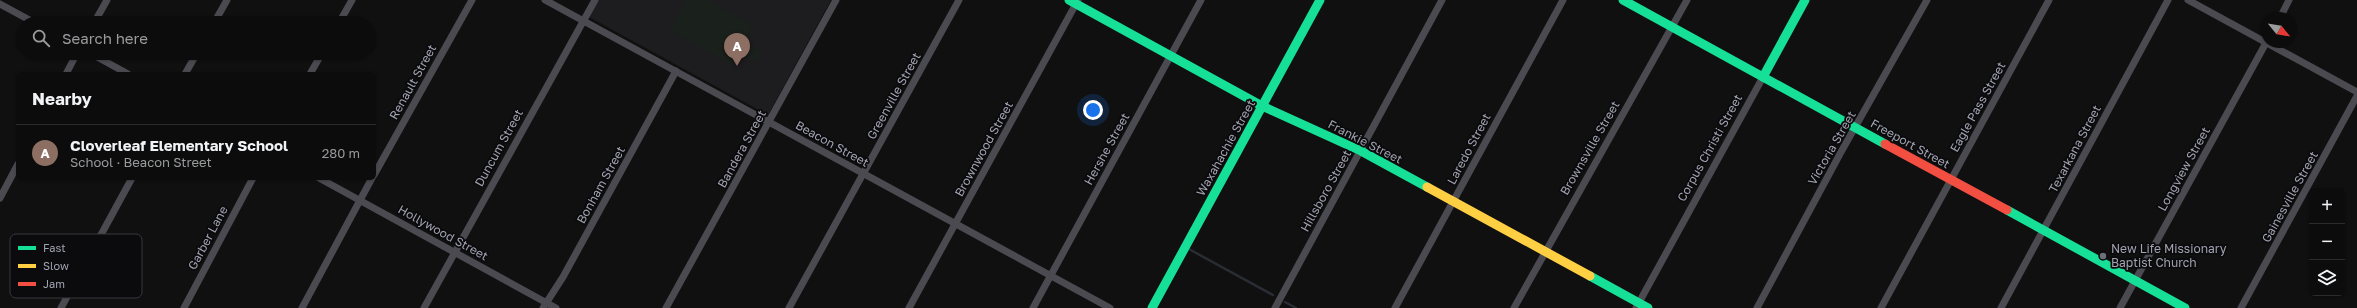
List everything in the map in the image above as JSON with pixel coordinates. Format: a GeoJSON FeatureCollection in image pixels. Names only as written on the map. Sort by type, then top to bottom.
{"type":"FeatureCollection","features":[{"type":"Feature","properties":{"kind":"street"},"geometry":{"type":"LineString","coordinates":[[98,16],[106,0]]}},
{"type":"Feature","properties":{"kind":"street"},"geometry":{"type":"LineString","coordinates":[[218,16],[227,0]]}},
{"type":"Feature","properties":{"kind":"street"},"geometry":{"type":"LineString","coordinates":[[343,16],[352,0]]}},
{"type":"Feature","properties":{"kind":"street","name":"Renault Street"},"geometry":{"type":"LineString","coordinates":[[376,171],[472,0]]}},
{"type":"Feature","properties":{"kind":"street","name":"Beacon Street"},"geometry":{"type":"LineString","coordinates":[[545,0],[1110,308]]}},
{"type":"Feature","properties":{"kind":"street","name":"Duncum Street"},"geometry":{"type":"LineString","coordinates":[[424,308],[595,0]]}},
{"type":"Feature","properties":{"kind":"street","name":"Bandera Street"},"geometry":{"type":"LineString","coordinates":[[666,308],[770,123],[836,0]]}},
{"type":"Feature","properties":{"kind":"street","name":"Greenville Street"},"geometry":{"type":"LineString","coordinates":[[789,308],[959,0]]}},
{"type":"Feature","properties":{"kind":"street","name":"Hershe Street"},"geometry":{"type":"LineString","coordinates":[[1033,308],[1201,0]]}},
{"type":"Feature","properties":{"kind":"street","name":"Waxahachie Street"},"geometry":{"type":"LineString","coordinates":[[1152,308],[1320,0]]}},
{"type":"Feature","properties":{"kind":"street","name":"Hillsboro Street"},"geometry":{"type":"LineString","coordinates":[[1275,308],[1442,0]]}},
{"type":"Feature","properties":{"kind":"street","name":"Laredo Street"},"geometry":{"type":"LineString","coordinates":[[1395,308],[1563,0]]}},
{"type":"Feature","properties":{"kind":"street","name":"Freeport Street"},"geometry":{"type":"LineString","coordinates":[[1623,0],[2185,308]]}},
{"type":"Feature","properties":{"kind":"street","name":"Brownsville Street"},"geometry":{"type":"LineString","coordinates":[[1514,308],[1543,253],[1687,0]]}},
{"type":"Feature","properties":{"kind":"street","name":"Corpus Christi Street"},"geometry":{"type":"LineString","coordinates":[[1637,306],[1805,0]]}},
{"type":"Feature","properties":{"kind":"street","name":"Victoria Street"},"geometry":{"type":"LineString","coordinates":[[1757,308],[1927,0]]}},
{"type":"Feature","properties":{"kind":"street","name":"Eagle Pass Street"},"geometry":{"type":"LineString","coordinates":[[1880,308],[2049,0]]}},
{"type":"Feature","properties":{"kind":"street","name":"Texarkana Street"},"geometry":{"type":"LineString","coordinates":[[2001,308],[2168,0]]}},
{"type":"Feature","properties":{"kind":"street"},"geometry":{"type":"LineString","coordinates":[[2188,0],[2261,39]]}},
{"type":"Feature","properties":{"kind":"street"},"geometry":{"type":"LineString","coordinates":[[2283,12],[2290,0]]}},
{"type":"Feature","properties":{"kind":"street","name":"Frankie Street"},"geometry":{"type":"LineString","coordinates":[[1074,1],[1262,106],[1361,151],[1637,306],[1648,308]]}},
{"type":"Feature","properties":{"kind":"street","name":"Brownwood Street"},"geometry":{"type":"LineString","coordinates":[[909,308],[956,224],[1074,1]]}},
{"type":"Feature","properties":{"kind":"street"},"geometry":{"type":"LineString","coordinates":[[0,4],[22,16]]}},
{"type":"Feature","properties":{"kind":"street","name":"Longview Street"},"geometry":{"type":"LineString","coordinates":[[2120,308],[2264,48]]}},
{"type":"Feature","properties":{"kind":"street"},"geometry":{"type":"LineString","coordinates":[[2278,48],[2357,92]]}},
{"type":"Feature","properties":{"kind":"street"},"geometry":{"type":"LineString","coordinates":[[67,72],[73,60]]}},
{"type":"Feature","properties":{"kind":"street"},"geometry":{"type":"LineString","coordinates":[[103,60],[124,72]]}},
{"type":"Feature","properties":{"kind":"street"},"geometry":{"type":"LineString","coordinates":[[186,72],[193,60]]}},
{"type":"Feature","properties":{"kind":"street"},"geometry":{"type":"LineString","coordinates":[[311,72],[318,60]]}},
{"type":"Feature","properties":{"kind":"street","name":"Bonham Street"},"geometry":{"type":"LineString","coordinates":[[544,305],[563,277],[676,71]]}},
{"type":"Feature","properties":{"kind":"street","name":"Gainesville Street"},"geometry":{"type":"LineString","coordinates":[[2241,308],[2357,96]]}},
{"type":"Feature","properties":{"kind":"street"},"geometry":{"type":"LineString","coordinates":[[0,198],[16,168]]}},
{"type":"Feature","properties":{"kind":"street"},"geometry":{"type":"LineString","coordinates":[[101,234],[131,180]]}},
{"type":"Feature","properties":{"kind":"street","name":"Garber Lane"},"geometry":{"type":"LineString","coordinates":[[184,308],[252,180]]}},
{"type":"Feature","properties":{"kind":"street","name":"Hollywood Street"},"geometry":{"type":"LineString","coordinates":[[323,180],[454,252],[544,305],[556,308]]}},
{"type":"Feature","properties":{"kind":"street"},"geometry":{"type":"LineString","coordinates":[[302,308],[371,180]]}},
{"type":"Feature","properties":{"kind":"street"},"geometry":{"type":"LineString","coordinates":[[61,308],[66,298]]}},
{"type":"Feature","properties":{"kind":"shaded area"},"geometry":{"type":"Polygon","coordinates":[[[598,0],[831,0],[768,115],[589,17],[598,0]]]}},
{"type":"Feature","properties":{"kind":"shaded area"},"geometry":{"type":"Polygon","coordinates":[[[687,0],[708,0],[752,24],[730,64],[670,31],[687,0]]]}},
{"type":"Feature","properties":{"kind":"shaded area"},"geometry":{"type":"Polygon","coordinates":[[[745,44],[761,50],[758,61],[742,55],[742,49],[745,44]]]}},
{"type":"Feature","properties":{"kind":"waterway"},"geometry":{"type":"LineString","coordinates":[[1187,248],[1273,295]]}},
{"type":"Feature","properties":{"kind":"waterway"},"geometry":{"type":"LineString","coordinates":[[1285,302],[1296,308]]}},
{"type":"Feature","properties":{"kind":"traffic: fast"},"geometry":{"type":"LineString","coordinates":[[1069,0],[1262,106],[1361,151],[1427,187]]}},
{"type":"Feature","properties":{"kind":"traffic: fast"},"geometry":{"type":"LineString","coordinates":[[1152,308],[1320,0]]}},
{"type":"Feature","properties":{"kind":"traffic: fast"},"geometry":{"type":"LineString","coordinates":[[1623,0],[1885,144]]}},
{"type":"Feature","properties":{"kind":"traffic: fast"},"geometry":{"type":"LineString","coordinates":[[1763,77],[1805,0]]}},
{"type":"Feature","properties":{"kind":"traffic: fast"},"geometry":{"type":"LineString","coordinates":[[2007,210],[2185,308]]}},
{"type":"Feature","properties":{"kind":"traffic: fast"},"geometry":{"type":"LineString","coordinates":[[1590,276],[1648,308]]}},
{"type":"Feature","properties":{"kind":"traffic: slow"},"geometry":{"type":"LineString","coordinates":[[1427,187],[1590,276]]}},
{"type":"Feature","properties":{"kind":"traffic: jam"},"geometry":{"type":"LineString","coordinates":[[1885,144],[2007,210]]}},
{"type":"Feature","properties":{"kind":"place","name":"Cloverleaf Elementary School"},"geometry":{"type":"Point","coordinates":[737,66]}},
{"type":"Feature","properties":{"kind":"place","name":"New Life Missionary Baptist Church"},"geometry":{"type":"Point","coordinates":[2103,256]}}]}
